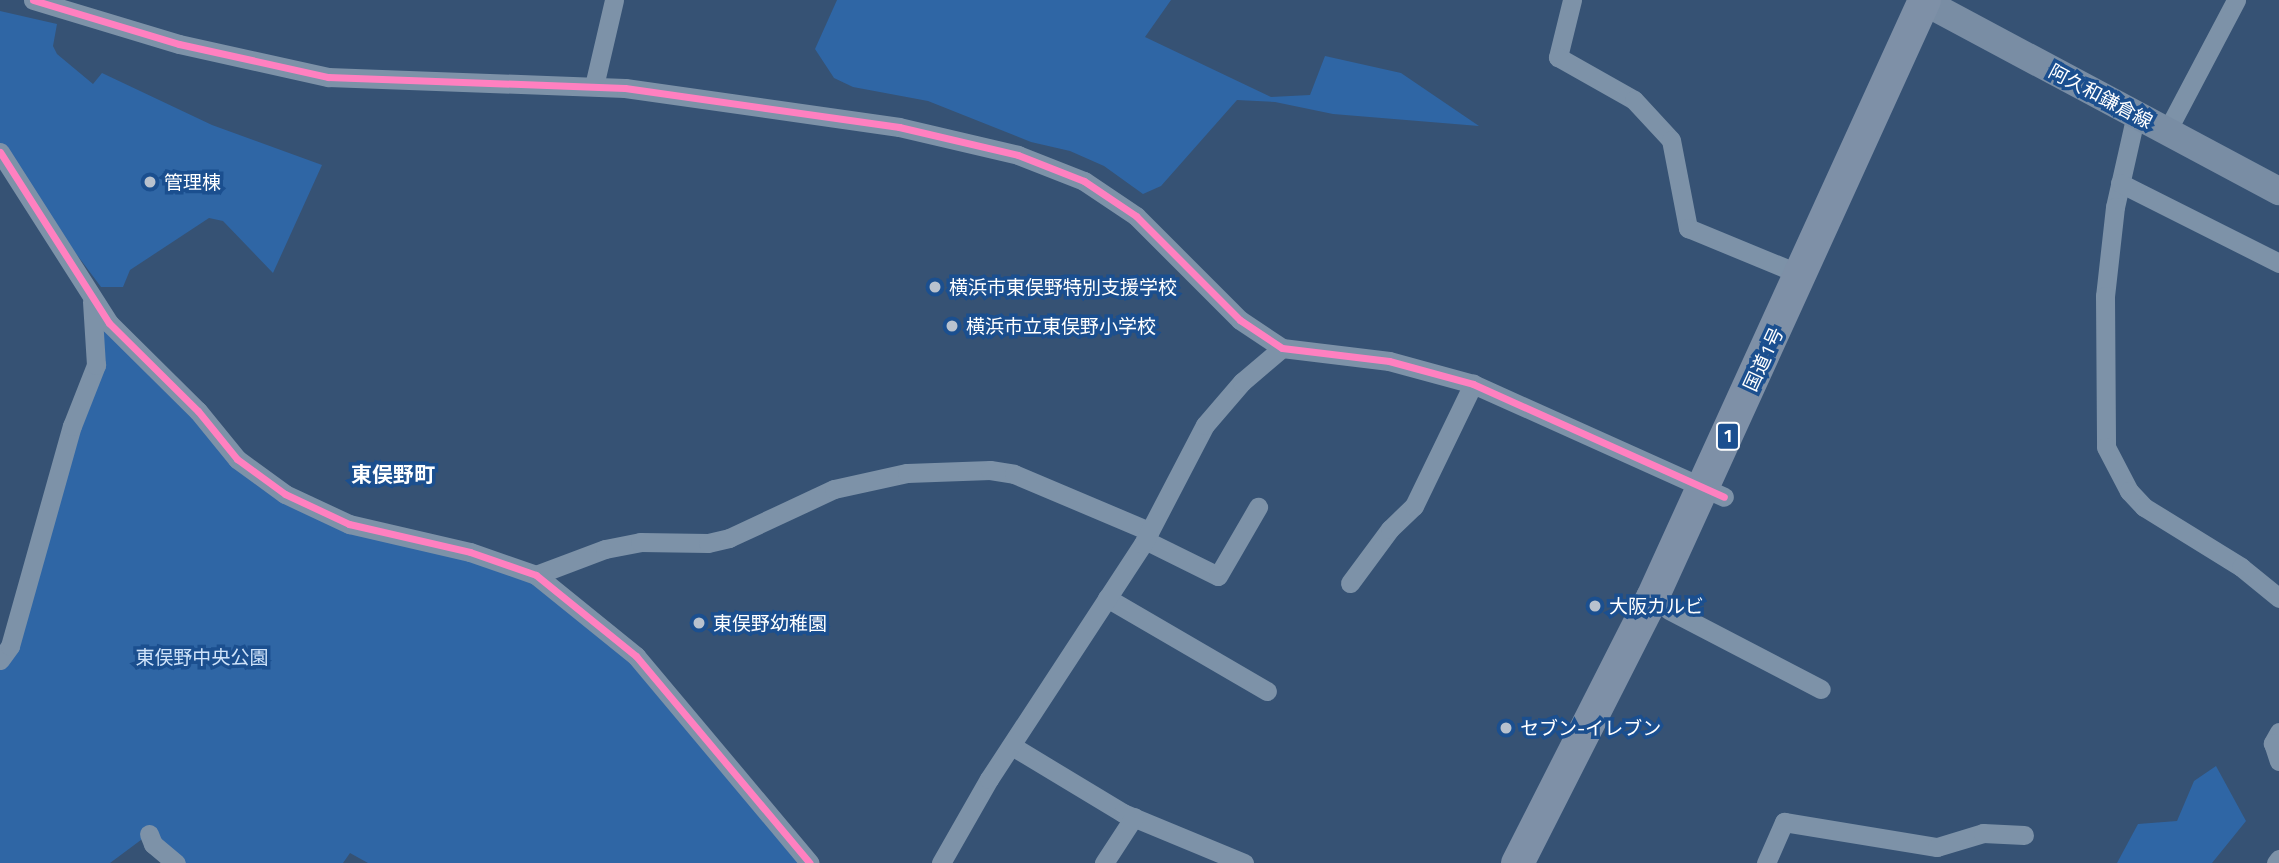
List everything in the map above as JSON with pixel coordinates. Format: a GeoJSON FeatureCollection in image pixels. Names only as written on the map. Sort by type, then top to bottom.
{"type":"FeatureCollection","features":[{"type":"Feature","properties":{"kind":"highway","name":"国道1号"},"geometry":{"type":"LineString","coordinates":[[1541,863],[1669,610],[1802,275],[1933,3]]}},
{"type":"Feature","properties":{"kind":"highway","name":"国道1号"},"geometry":{"type":"LineString","coordinates":[[1517,863],[1714,493],[1933,3]]}},
{"type":"Feature","properties":{"kind":"main road","name":"阿久和鎌倉線"},"geometry":{"type":"LineString","coordinates":[[1933,3],[2279,191]]}},
{"type":"Feature","properties":{"kind":"street"},"geometry":{"type":"LineString","coordinates":[[33,0],[179,44],[328,77],[594,86],[719,99],[900,127],[1018,155],[1084,181],[1136,216],[1240,320],[1282,348],[1389,361],[1473,384],[1714,493]]}},
{"type":"Feature","properties":{"kind":"street"},"geometry":{"type":"LineString","coordinates":[[594,86],[614,0]]}},
{"type":"Feature","properties":{"kind":"street"},"geometry":{"type":"LineString","coordinates":[[1572,0],[1558,57],[1634,100],[1671,140],[1688,228],[1802,275]]}},
{"type":"Feature","properties":{"kind":"street"},"geometry":{"type":"LineString","coordinates":[[2167,131],[2236,0]]}},
{"type":"Feature","properties":{"kind":"street"},"geometry":{"type":"LineString","coordinates":[[2136,114],[2120,183],[2105,296],[2106,447],[2129,491],[2144,507],[2241,567],[2279,598]]}},
{"type":"Feature","properties":{"kind":"street"},"geometry":{"type":"LineString","coordinates":[[0,152],[92,300],[237,459],[276,488],[349,524],[470,552],[536,575],[636,656],[810,863]]}},
{"type":"Feature","properties":{"kind":"street"},"geometry":{"type":"LineString","coordinates":[[2120,183],[2279,263]]}},
{"type":"Feature","properties":{"kind":"street"},"geometry":{"type":"LineString","coordinates":[[0,660],[10,646],[72,426],[96,365],[92,300]]}},
{"type":"Feature","properties":{"kind":"street"},"geometry":{"type":"LineString","coordinates":[[941,863],[1012,746],[1147,535],[1205,425],[1242,382],[1282,348]]}},
{"type":"Feature","properties":{"kind":"street"},"geometry":{"type":"LineString","coordinates":[[1350,583],[1390,529],[1414,506],[1473,384]]}},
{"type":"Feature","properties":{"kind":"street"},"geometry":{"type":"LineString","coordinates":[[536,575],[605,549],[640,542],[708,543],[729,538],[834,489],[907,473],[990,470],[1014,474],[1147,535],[1218,576],[1258,507]]}},
{"type":"Feature","properties":{"kind":"street"},"geometry":{"type":"LineString","coordinates":[[1108,598],[1268,691]]}},
{"type":"Feature","properties":{"kind":"street"},"geometry":{"type":"LineString","coordinates":[[1669,610],[1821,689]]}},
{"type":"Feature","properties":{"kind":"street"},"geometry":{"type":"LineString","coordinates":[[2279,732],[2273,743],[2279,761]]}},
{"type":"Feature","properties":{"kind":"street"},"geometry":{"type":"LineString","coordinates":[[1012,746],[1080,790],[1211,857],[1244,863]]}},
{"type":"Feature","properties":{"kind":"street"},"geometry":{"type":"LineString","coordinates":[[1104,863],[1134,817]]}},
{"type":"Feature","properties":{"kind":"street"},"geometry":{"type":"LineString","coordinates":[[1766,863],[1784,822],[1937,847],[1983,833],[2024,835]]}},
{"type":"Feature","properties":{"kind":"street"},"geometry":{"type":"LineString","coordinates":[[149,834],[153,844],[176,863]]}},
{"type":"Feature","properties":{"kind":"green space"},"geometry":{"type":"Polygon","coordinates":[[[837,0],[1171,0],[1145,37],[1271,97],[1310,95],[1325,56],[1401,73],[1479,126],[1333,114],[1275,102],[1237,100],[1161,186],[1143,194],[1104,166],[1070,151],[1031,142],[928,101],[853,87],[834,78],[815,49],[837,0]]]}},
{"type":"Feature","properties":{"kind":"green space"},"geometry":{"type":"Polygon","coordinates":[[[0,11],[57,24],[53,46],[57,54],[93,84],[102,73],[212,125],[322,165],[273,273],[223,221],[209,218],[130,270],[123,287],[101,287],[0,152],[0,11]]]}},
{"type":"Feature","properties":{"kind":"green space","name":"東俣野中央公園"},"geometry":{"type":"Polygon","coordinates":[[[92,300],[285,494],[536,575],[619,640],[804,863],[368,863],[350,853],[343,863],[176,863],[149,834],[110,863],[0,863],[0,660],[96,365],[92,300]]]}},
{"type":"Feature","properties":{"kind":"green space"},"geometry":{"type":"Polygon","coordinates":[[[2216,766],[2246,821],[2212,863],[2117,863],[2138,824],[2177,821],[2194,781],[2216,766]]]}},
{"type":"Feature","properties":{"kind":"cycle path"},"geometry":{"type":"LineString","coordinates":[[33,0],[179,44],[328,77],[625,88],[899,127],[1018,155],[1084,181],[1136,216],[1240,320],[1282,348],[1389,361],[1473,384],[1724,497]]}},
{"type":"Feature","properties":{"kind":"cycle path"},"geometry":{"type":"LineString","coordinates":[[0,152],[109,323],[198,411],[237,459],[285,494],[349,524],[470,552],[536,575],[636,656],[810,863]]}},
{"type":"Feature","properties":{"kind":"place","name":"管理棟"},"geometry":{"type":"Point","coordinates":[150,182]}},
{"type":"Feature","properties":{"kind":"place","name":"横浜市東俣野特別支援学校"},"geometry":{"type":"Point","coordinates":[935,287]}},
{"type":"Feature","properties":{"kind":"place","name":"横浜市立東俣野小学校"},"geometry":{"type":"Point","coordinates":[952,326]}},
{"type":"Feature","properties":{"kind":"place","name":"大阪カルビ"},"geometry":{"type":"Point","coordinates":[1595,606]}},
{"type":"Feature","properties":{"kind":"place","name":"東俣野幼稚園"},"geometry":{"type":"Point","coordinates":[699,623]}},
{"type":"Feature","properties":{"kind":"place","name":"セブン-イレブン"},"geometry":{"type":"Point","coordinates":[1506,728]}},
{"type":"Feature","properties":{"kind":"district","name":"東俣野町"},"geometry":{"type":"Point","coordinates":[393,474]}}]}
